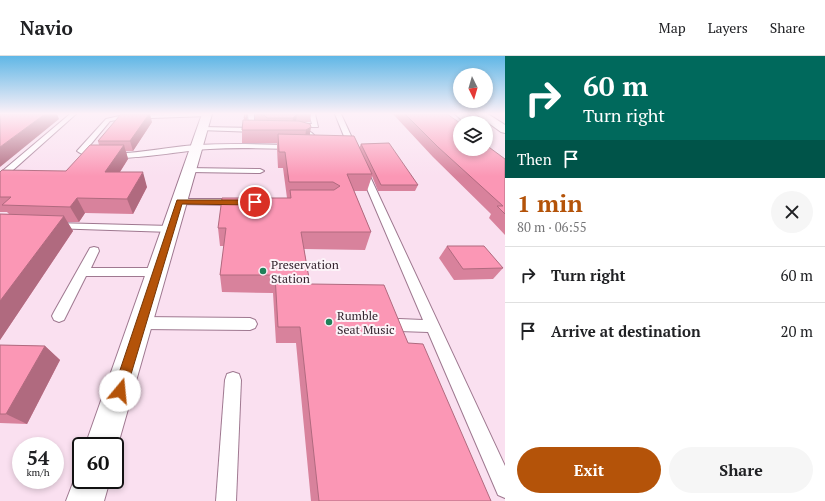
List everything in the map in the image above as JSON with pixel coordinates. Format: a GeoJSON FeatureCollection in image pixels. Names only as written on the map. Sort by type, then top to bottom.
{"type":"FeatureCollection","features":[{"type":"Feature","properties":{"kind":"main road"},"geometry":{"type":"LineString","coordinates":[[105,437],[200,135]]}},
{"type":"Feature","properties":{"kind":"main road"},"geometry":{"type":"LineString","coordinates":[[85,501],[89,489]]}},
{"type":"Feature","properties":{"kind":"lane"},"geometry":{"type":"LineString","coordinates":[[0,177],[49,135]]}},
{"type":"Feature","properties":{"kind":"lane"},"geometry":{"type":"LineString","coordinates":[[96,135],[82,151],[93,155],[131,156],[182,135]]}},
{"type":"Feature","properties":{"kind":"lane"},"geometry":{"type":"LineString","coordinates":[[245,135],[304,147],[318,148]]}},
{"type":"Feature","properties":{"kind":"lane"},"geometry":{"type":"LineString","coordinates":[[304,147],[311,145],[314,140],[312,135]]}},
{"type":"Feature","properties":{"kind":"lane"},"geometry":{"type":"LineString","coordinates":[[345,135],[349,148],[432,326],[505,488]]}},
{"type":"Feature","properties":{"kind":"lane"},"geometry":{"type":"LineString","coordinates":[[189,170],[260,171]]}},
{"type":"Feature","properties":{"kind":"lane"},"geometry":{"type":"LineString","coordinates":[[179,202],[250,202]]}},
{"type":"Feature","properties":{"kind":"lane"},"geometry":{"type":"LineString","coordinates":[[48,226],[171,229]]}},
{"type":"Feature","properties":{"kind":"lane"},"geometry":{"type":"LineString","coordinates":[[59,316],[94,251]]}},
{"type":"Feature","properties":{"kind":"lane"},"geometry":{"type":"LineString","coordinates":[[83,272],[157,272]]}},
{"type":"Feature","properties":{"kind":"lane"},"geometry":{"type":"LineString","coordinates":[[141,323],[250,324]]}},
{"type":"Feature","properties":{"kind":"lane"},"geometry":{"type":"LineString","coordinates":[[399,325],[432,326]]}},
{"type":"Feature","properties":{"kind":"lane"},"geometry":{"type":"LineString","coordinates":[[226,501],[233,380]]}},
{"type":"Feature","properties":{"kind":"building"},"geometry":{"type":"Polygon","coordinates":[[[0,135],[17,135],[0,147],[0,135]]]}},
{"type":"Feature","properties":{"kind":"building"},"geometry":{"type":"Polygon","coordinates":[[[103,135],[134,135],[130,141],[98,141],[103,135]]]}},
{"type":"Feature","properties":{"kind":"building"},"geometry":{"type":"Polygon","coordinates":[[[278,135],[354,136],[372,174],[347,174],[371,232],[301,232],[310,284],[384,285],[408,343],[423,344],[491,501],[319,501],[300,327],[278,327],[275,275],[220,275],[226,228],[218,228],[222,198],[291,198],[290,190],[334,190],[340,186],[333,182],[289,182],[285,152],[279,152],[278,135]]]}},
{"type":"Feature","properties":{"kind":"building"},"geometry":{"type":"Polygon","coordinates":[[[426,135],[453,135],[453,156],[493,156],[493,150],[505,159],[505,214],[497,206],[503,206],[426,135]]]}},
{"type":"Feature","properties":{"kind":"building"},"geometry":{"type":"Polygon","coordinates":[[[389,143],[418,185],[381,185],[361,144],[389,143]]]}},
{"type":"Feature","properties":{"kind":"building"},"geometry":{"type":"Polygon","coordinates":[[[90,145],[124,145],[105,172],[143,172],[127,199],[77,198],[70,207],[2,205],[11,197],[0,197],[0,172],[2,170],[66,171],[90,145]]]}},
{"type":"Feature","properties":{"kind":"building"},"geometry":{"type":"Polygon","coordinates":[[[0,214],[64,216],[0,301],[0,214]]]}},
{"type":"Feature","properties":{"kind":"building"},"geometry":{"type":"Polygon","coordinates":[[[447,246],[484,246],[503,268],[463,269],[447,246]]]}},
{"type":"Feature","properties":{"kind":"building"},"geometry":{"type":"Polygon","coordinates":[[[0,345],[45,346],[6,414],[0,414],[0,345]]]}},
{"type":"Feature","properties":{"kind":"place","name":"Preservation Station"},"geometry":{"type":"Point","coordinates":[263,271]}},
{"type":"Feature","properties":{"kind":"place","name":"Rumble Seat Music"},"geometry":{"type":"Point","coordinates":[329,322]}},
{"type":"Feature","properties":{"kind":"route"},"geometry":{"type":"LineString","coordinates":[[120,391],[179,202],[255,202]]}}]}
